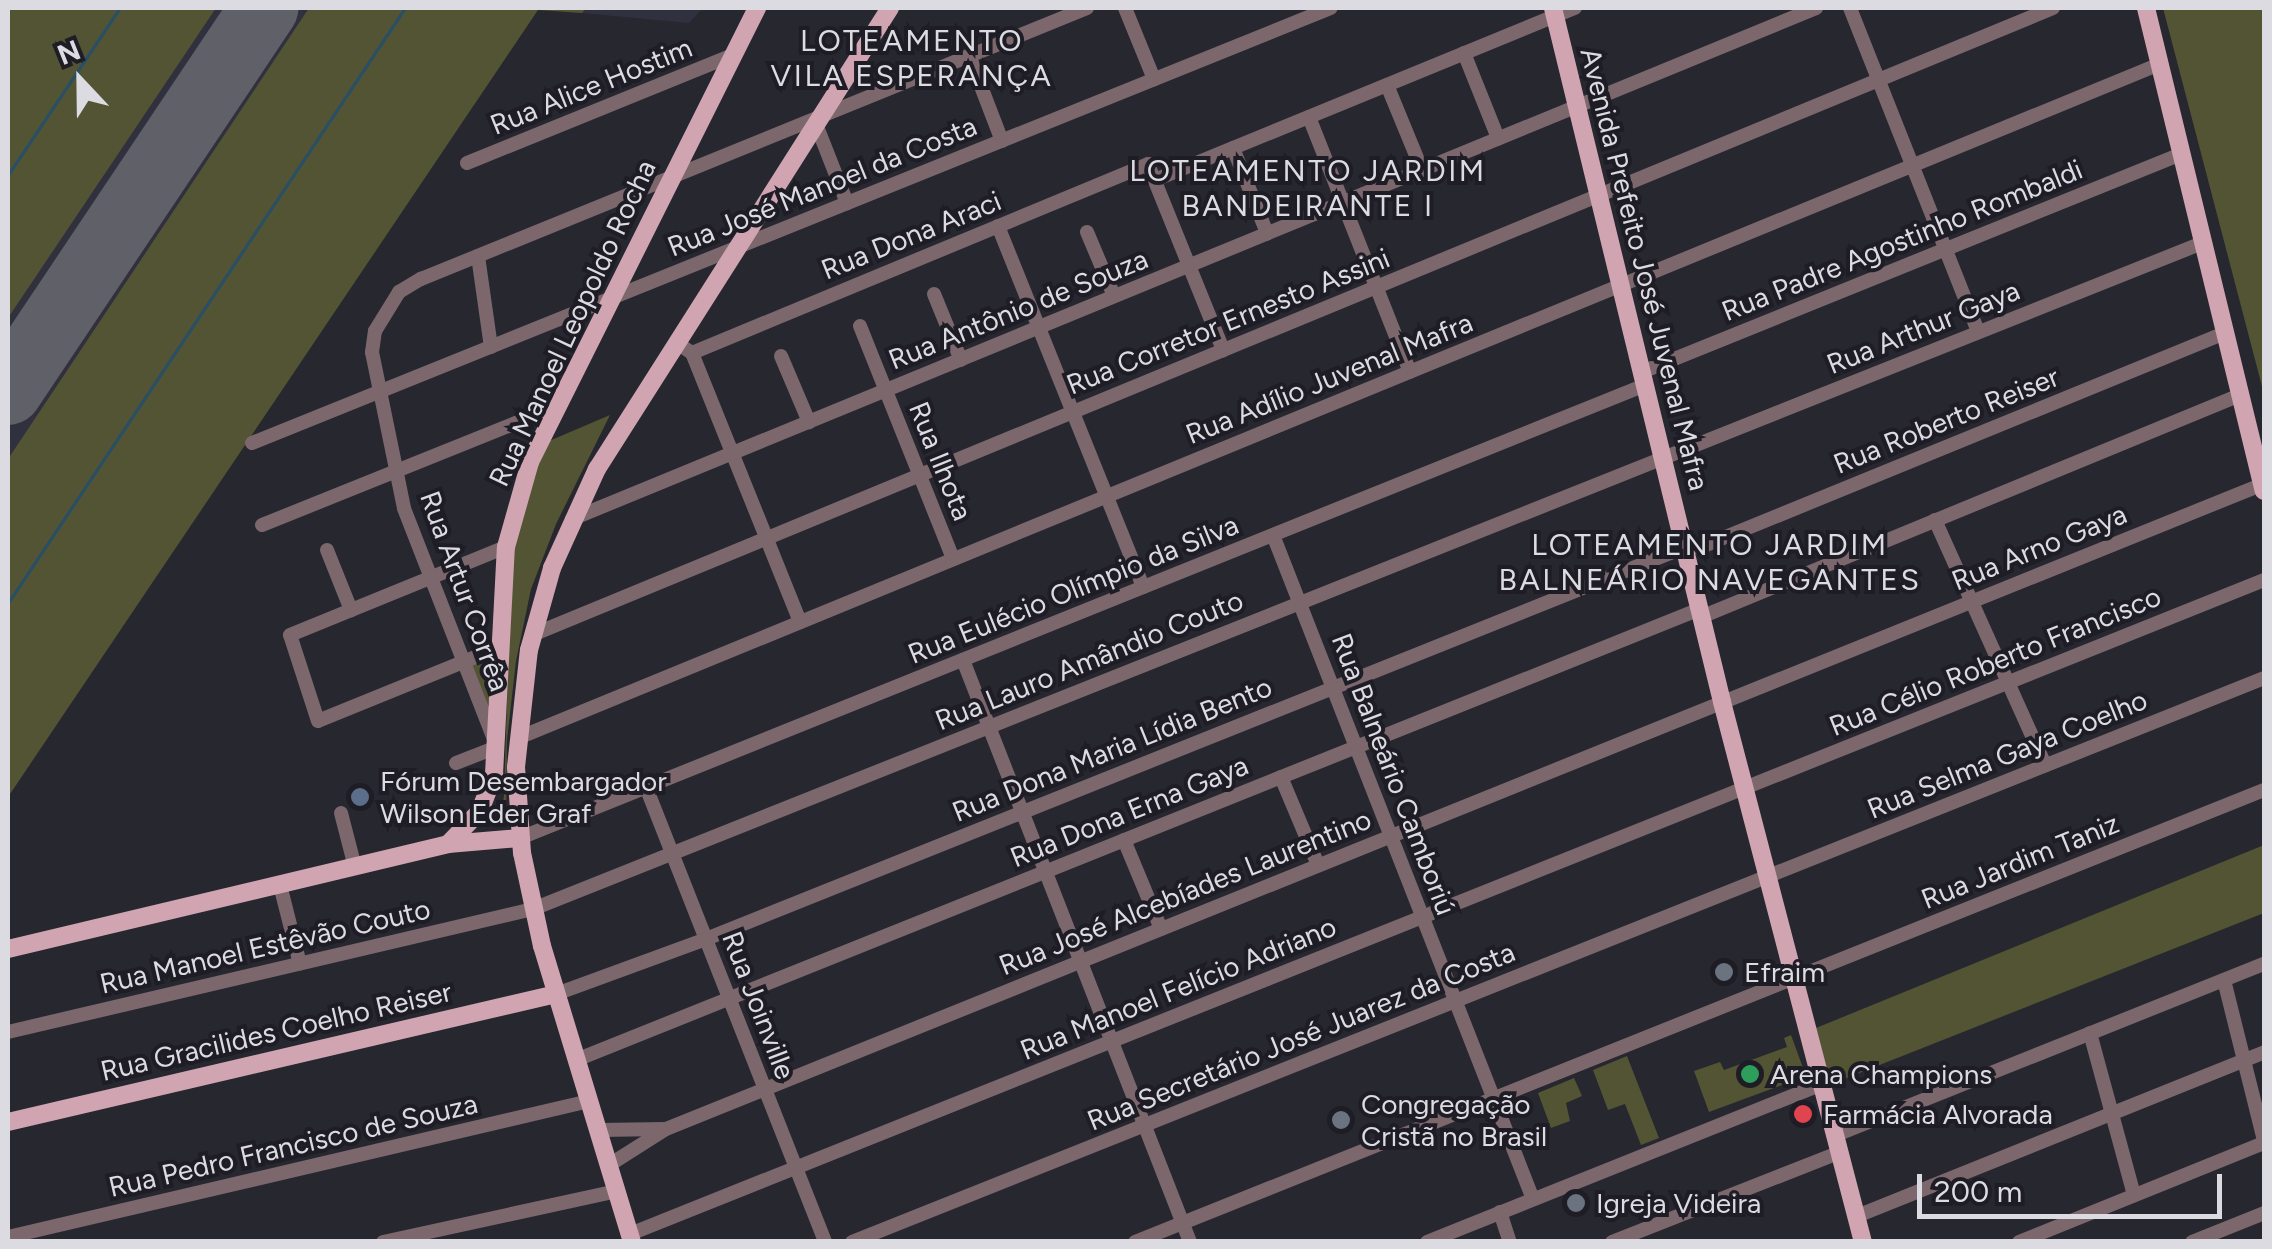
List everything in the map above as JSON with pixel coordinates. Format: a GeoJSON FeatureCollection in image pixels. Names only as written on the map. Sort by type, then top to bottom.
{"type":"FeatureCollection","features":[{"type":"Feature","properties":{"kind":"main road","name":"Rua Manoel Leopoldo Rocha"},"geometry":{"type":"LineString","coordinates":[[448,844],[480,811],[494,774],[506,547],[530,462],[757,8]]}},
{"type":"Feature","properties":{"kind":"main road"},"geometry":{"type":"LineString","coordinates":[[631,1238],[556,994],[533,909],[520,838],[518,738],[532,634],[571,520],[604,457],[685,348],[738,246],[890,8]]}},
{"type":"Feature","properties":{"kind":"main road"},"geometry":{"type":"LineString","coordinates":[[2146,8],[2264,487]]}},
{"type":"Feature","properties":{"kind":"main road","name":"Avenida Prefeito José Juvenal Mafra"},"geometry":{"type":"LineString","coordinates":[[1554,12],[1722,702],[1863,1242]]}},
{"type":"Feature","properties":{"kind":"main road"},"geometry":{"type":"LineString","coordinates":[[8,949],[448,844],[520,838]]}},
{"type":"Feature","properties":{"kind":"main road","name":"Rua Gracilides Coelho Reiser"},"geometry":{"type":"LineString","coordinates":[[8,1122],[556,994]]}},
{"type":"Feature","properties":{"kind":"street","name":"Rua Artur Corrêa"},"geometry":{"type":"LineString","coordinates":[[496,747],[407,520],[372,342],[390,302],[408,285],[1086,8]]}},
{"type":"Feature","properties":{"kind":"street"},"geometry":{"type":"LineString","coordinates":[[1125,8],[1154,79]]}},
{"type":"Feature","properties":{"kind":"street","name":"Rua José Manoel da Costa"},"geometry":{"type":"LineString","coordinates":[[252,444],[1154,79],[1306,12],[1331,8]]}},
{"type":"Feature","properties":{"kind":"street"},"geometry":{"type":"LineString","coordinates":[[1223,350],[1155,180],[1554,12],[1574,8]]}},
{"type":"Feature","properties":{"kind":"street","name":"Rua Antônio de Souza"},"geometry":{"type":"LineString","coordinates":[[571,520],[1816,8]]}},
{"type":"Feature","properties":{"kind":"street"},"geometry":{"type":"LineString","coordinates":[[1850,8],[1978,332]]}},
{"type":"Feature","properties":{"kind":"street","name":"Rua Corretor Ernesto Assini"},"geometry":{"type":"LineString","coordinates":[[532,634],[2053,8]]}},
{"type":"Feature","properties":{"kind":"street"},"geometry":{"type":"LineString","coordinates":[[1464,53],[1498,138]]}},
{"type":"Feature","properties":{"kind":"street","name":"Rua Alice Hostim"},"geometry":{"type":"LineString","coordinates":[[467,163],[733,55]]}},
{"type":"Feature","properties":{"kind":"street"},"geometry":{"type":"LineString","coordinates":[[969,56],[1002,140]]}},
{"type":"Feature","properties":{"kind":"street","name":"Rua Adílio Juvenal Mafra"},"geometry":{"type":"LineString","coordinates":[[518,738],[2160,64]]}},
{"type":"Feature","properties":{"kind":"street"},"geometry":{"type":"LineString","coordinates":[[1387,84],[1422,170]]}},
{"type":"Feature","properties":{"kind":"street"},"geometry":{"type":"LineString","coordinates":[[1309,117],[1410,372]]}},
{"type":"Feature","properties":{"kind":"street"},"geometry":{"type":"LineString","coordinates":[[820,119],[848,203]]}},
{"type":"Feature","properties":{"kind":"street"},"geometry":{"type":"LineString","coordinates":[[1232,148],[1267,234]]}},
{"type":"Feature","properties":{"kind":"street","name":"Rua Padre Agostinho Rombaldi"},"geometry":{"type":"LineString","coordinates":[[1643,378],[2181,154]]}},
{"type":"Feature","properties":{"kind":"street","name":"Rua Dona Araci"},"geometry":{"type":"LineString","coordinates":[[685,348],[1148,164],[1155,180]]}},
{"type":"Feature","properties":{"kind":"street"},"geometry":{"type":"LineString","coordinates":[[998,226],[1143,588]]}},
{"type":"Feature","properties":{"kind":"street"},"geometry":{"type":"LineString","coordinates":[[1087,232],[1114,296]]}},
{"type":"Feature","properties":{"kind":"street","name":"Rua Arthur Gaya"},"geometry":{"type":"LineString","coordinates":[[1663,458],[2202,243]]}},
{"type":"Feature","properties":{"kind":"street"},"geometry":{"type":"LineString","coordinates":[[478,256],[490,347]]}},
{"type":"Feature","properties":{"kind":"street"},"geometry":{"type":"LineString","coordinates":[[934,294],[960,360]]}},
{"type":"Feature","properties":{"kind":"street","name":"Rua Ilhota"},"geometry":{"type":"LineString","coordinates":[[860,326],[953,560]]}},
{"type":"Feature","properties":{"kind":"street","name":"Rua Roberto Reiser"},"geometry":{"type":"LineString","coordinates":[[1685,550],[1706,546],[2225,333]]}},
{"type":"Feature","properties":{"kind":"street"},"geometry":{"type":"LineString","coordinates":[[685,348],[800,622]]}},
{"type":"Feature","properties":{"kind":"street"},"geometry":{"type":"LineString","coordinates":[[782,356],[809,422]]}},
{"type":"Feature","properties":{"kind":"street","name":"Rua Eulécio Olímpio da Silva"},"geometry":{"type":"LineString","coordinates":[[520,838],[1273,535],[1643,378]]}},
{"type":"Feature","properties":{"kind":"street","name":"Rua Dona Erna Gaya"},"geometry":{"type":"LineString","coordinates":[[576,1060],[2240,395]]}},
{"type":"Feature","properties":{"kind":"street"},"geometry":{"type":"LineString","coordinates":[[262,525],[558,406]]}},
{"type":"Feature","properties":{"kind":"street","name":"Rua Lauro Amândio Couto"},"geometry":{"type":"LineString","coordinates":[[533,909],[1663,458]]}},
{"type":"Feature","properties":{"kind":"street","name":"Rua Arno Gaya"},"geometry":{"type":"LineString","coordinates":[[1722,702],[2264,487]]}},
{"type":"Feature","properties":{"kind":"street"},"geometry":{"type":"LineString","coordinates":[[1935,520],[2045,766]]}},
{"type":"Feature","properties":{"kind":"street","name":"Rua Balneário Camboriú"},"geometry":{"type":"LineString","coordinates":[[1273,535],[1533,1199]]}},
{"type":"Feature","properties":{"kind":"street"},"geometry":{"type":"LineString","coordinates":[[500,647],[318,721],[290,635],[506,547]]}},
{"type":"Feature","properties":{"kind":"street"},"geometry":{"type":"LineString","coordinates":[[327,550],[352,610]]}},
{"type":"Feature","properties":{"kind":"street","name":"Rua Dona Maria Lídia Bento"},"geometry":{"type":"LineString","coordinates":[[556,994],[706,939],[1685,550]]}},
{"type":"Feature","properties":{"kind":"street","name":"Rua Célio Roberto Francisco"},"geometry":{"type":"LineString","coordinates":[[1745,788],[2264,580]]}},
{"type":"Feature","properties":{"kind":"street"},"geometry":{"type":"LineString","coordinates":[[964,660],[1190,1242]]}},
{"type":"Feature","properties":{"kind":"street","name":"Rua Selma Gaya Coelho"},"geometry":{"type":"LineString","coordinates":[[1768,876],[2264,678]]}},
{"type":"Feature","properties":{"kind":"street","name":"Rua José Alcebíades Laurentino"},"geometry":{"type":"LineString","coordinates":[[610,1165],[666,1129],[1722,702]]}},
{"type":"Feature","properties":{"kind":"street"},"geometry":{"type":"LineString","coordinates":[[456,763],[496,747]]}},
{"type":"Feature","properties":{"kind":"street"},"geometry":{"type":"LineString","coordinates":[[1281,777],[1318,866]]}},
{"type":"Feature","properties":{"kind":"street","name":"Rua Joinville"},"geometry":{"type":"LineString","coordinates":[[646,787],[825,1242]]}},
{"type":"Feature","properties":{"kind":"street","name":"Rua Manoel Felício Adriano"},"geometry":{"type":"LineString","coordinates":[[631,1238],[796,1168],[1745,788]]}},
{"type":"Feature","properties":{"kind":"street","name":"Rua Jardim Taniz"},"geometry":{"type":"LineString","coordinates":[[1135,1242],[2264,790]]}},
{"type":"Feature","properties":{"kind":"street"},"geometry":{"type":"LineString","coordinates":[[341,813],[356,867]]}},
{"type":"Feature","properties":{"kind":"street"},"geometry":{"type":"LineString","coordinates":[[1124,840],[1161,929]]}},
{"type":"Feature","properties":{"kind":"street","name":"Rua Secretário José Juarez da Costa"},"geometry":{"type":"LineString","coordinates":[[852,1242],[1768,876]]}},
{"type":"Feature","properties":{"kind":"street"},"geometry":{"type":"LineString","coordinates":[[280,885],[300,964]]}},
{"type":"Feature","properties":{"kind":"street","name":"Rua Manoel Estêvão Couto"},"geometry":{"type":"LineString","coordinates":[[8,1032],[533,909]]}},
{"type":"Feature","properties":{"kind":"street"},"geometry":{"type":"LineString","coordinates":[[1612,1242],[2090,1033],[2264,964]]}},
{"type":"Feature","properties":{"kind":"street"},"geometry":{"type":"LineString","coordinates":[[2019,1242],[2264,1141],[2224,980]]}},
{"type":"Feature","properties":{"kind":"street"},"geometry":{"type":"LineString","coordinates":[[2090,1033],[2134,1195]]}},
{"type":"Feature","properties":{"kind":"street"},"geometry":{"type":"LineString","coordinates":[[1856,1216],[2264,1052]]}},
{"type":"Feature","properties":{"kind":"street"},"geometry":{"type":"LineString","coordinates":[[1427,1242],[1822,1084]]}},
{"type":"Feature","properties":{"kind":"street","name":"Rua Pedro Francisco de Souza"},"geometry":{"type":"LineString","coordinates":[[8,1236],[589,1101]]}},
{"type":"Feature","properties":{"kind":"street","name":"Rua José Alcebíades Laurentino"},"geometry":{"type":"LineString","coordinates":[[598,1130],[666,1129]]}},
{"type":"Feature","properties":{"kind":"street"},"geometry":{"type":"LineString","coordinates":[[384,1242],[617,1191]]}},
{"type":"Feature","properties":{"kind":"street"},"geometry":{"type":"LineString","coordinates":[[1500,1212],[1510,1242]]}},
{"type":"Feature","properties":{"kind":"street"},"geometry":{"type":"LineString","coordinates":[[2192,1242],[2264,1213]]}},
{"type":"Feature","properties":{"kind":"shaded area"},"geometry":{"type":"Polygon","coordinates":[[[8,8],[703,8],[689,23],[538,9],[8,795],[8,8]]]}},
{"type":"Feature","properties":{"kind":"green space"},"geometry":{"type":"Polygon","coordinates":[[[8,8],[216,8],[8,318],[8,8]]]}},
{"type":"Feature","properties":{"kind":"green space"},"geometry":{"type":"Polygon","coordinates":[[[309,8],[586,8],[582,13],[538,10],[8,797],[8,459],[309,8]]]}},
{"type":"Feature","properties":{"kind":"green space"},"geometry":{"type":"Polygon","coordinates":[[[2163,8],[2264,8],[2264,394],[2163,8]]]}},
{"type":"Feature","properties":{"kind":"green space"},"geometry":{"type":"Polygon","coordinates":[[[610,415],[556,524],[531,589],[516,661],[507,740],[506,826],[495,823],[502,813],[504,795],[512,547],[542,444],[610,415]]]}},
{"type":"Feature","properties":{"kind":"green space"},"geometry":{"type":"Polygon","coordinates":[[[494,653],[488,708],[468,663],[494,653]]]}},
{"type":"Feature","properties":{"kind":"green space"},"geometry":{"type":"Polygon","coordinates":[[[2264,845],[2264,913],[1829,1085],[1816,1028],[2264,845]]]}},
{"type":"Feature","properties":{"kind":"green space","name":"Arena Champions"},"geometry":{"type":"Polygon","coordinates":[[[1791,1035],[1806,1076],[1709,1112],[1694,1071],[1720,1062],[1724,1070],[1787,1047],[1784,1038],[1791,1035]]]}},
{"type":"Feature","properties":{"kind":"green space"},"geometry":{"type":"Polygon","coordinates":[[[1627,1056],[1659,1138],[1641,1145],[1625,1104],[1608,1110],[1593,1070],[1627,1056]]]}},
{"type":"Feature","properties":{"kind":"green space"},"geometry":{"type":"Polygon","coordinates":[[[1574,1078],[1582,1096],[1566,1103],[1570,1121],[1551,1128],[1538,1093],[1574,1078]]]}},
{"type":"Feature","properties":{"kind":"waterway"},"geometry":{"type":"LineString","coordinates":[[8,175],[120,8]]}},
{"type":"Feature","properties":{"kind":"waterway"},"geometry":{"type":"LineString","coordinates":[[8,603],[405,8]]}},
{"type":"Feature","properties":{"kind":"runway"},"geometry":{"type":"LineString","coordinates":[[8,391],[264,8]]}},
{"type":"Feature","properties":{"kind":"place","name":"Fórum Desembargador Wilson Eder Graf"},"geometry":{"type":"Point","coordinates":[360,797]}},
{"type":"Feature","properties":{"kind":"place","name":"Efraim"},"geometry":{"type":"Point","coordinates":[1724,972]}},
{"type":"Feature","properties":{"kind":"place","name":"Arena Champions"},"geometry":{"type":"Point","coordinates":[1750,1074]}},
{"type":"Feature","properties":{"kind":"place","name":"Farmácia Alvorada"},"geometry":{"type":"Point","coordinates":[1803,1114]}},
{"type":"Feature","properties":{"kind":"place","name":"Congregação Cristã no Brasil"},"geometry":{"type":"Point","coordinates":[1341,1120]}},
{"type":"Feature","properties":{"kind":"place","name":"Igreja Videira"},"geometry":{"type":"Point","coordinates":[1576,1203]}},
{"type":"Feature","properties":{"kind":"district","name":"LOTEAMENTO VILA ESPERANÇA"},"geometry":{"type":"Point","coordinates":[912,58]}},
{"type":"Feature","properties":{"kind":"district","name":"LOTEAMENTO JARDIM BANDEIRANTE I"},"geometry":{"type":"Point","coordinates":[1308,188]}},
{"type":"Feature","properties":{"kind":"district","name":"LOTEAMENTO JARDIM BALNEÁRIO NAVEGANTES"},"geometry":{"type":"Point","coordinates":[1710,562]}}]}
